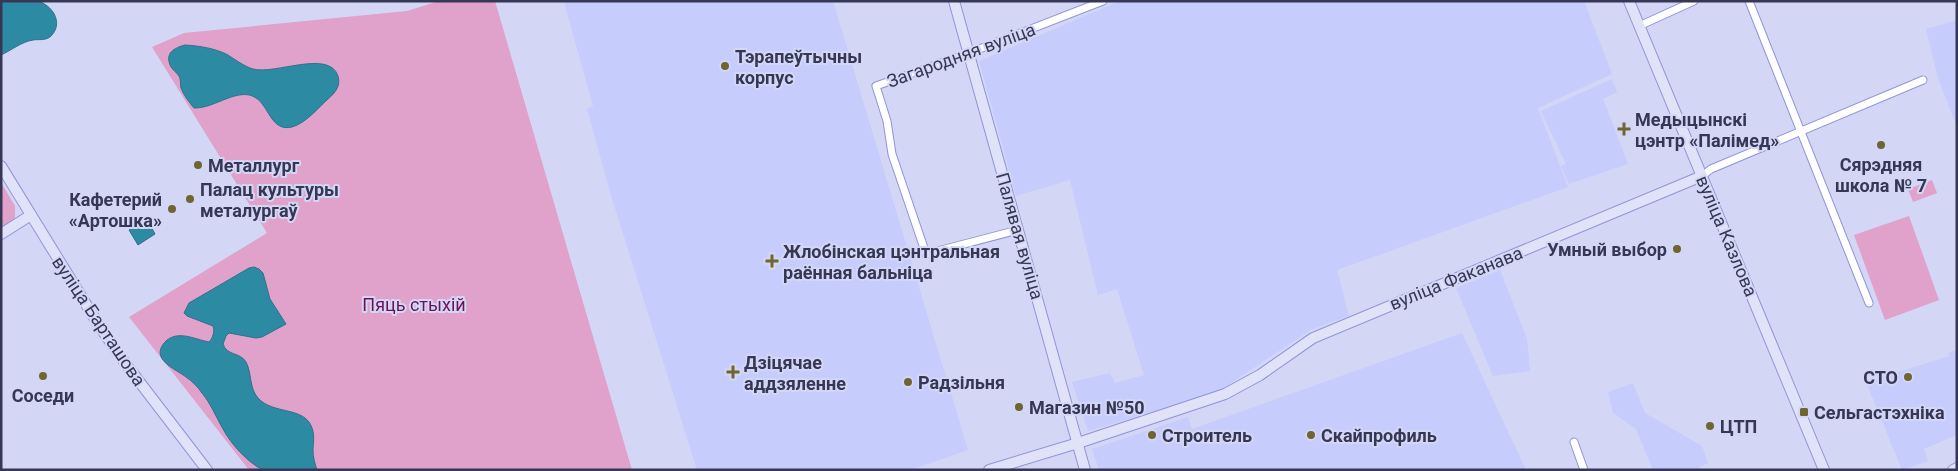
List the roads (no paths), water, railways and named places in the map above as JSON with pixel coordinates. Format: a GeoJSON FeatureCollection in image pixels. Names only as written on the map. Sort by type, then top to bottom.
{"type":"FeatureCollection","features":[{"type":"Feature","properties":{"kind":"main road","name":"Палявая вуліца"},"geometry":{"type":"LineString","coordinates":[[954,1],[1085,470]]}},
{"type":"Feature","properties":{"kind":"main road","name":"вуліца Казлова"},"geometry":{"type":"LineString","coordinates":[[1629,1],[1824,470]]}},
{"type":"Feature","properties":{"kind":"main road","name":"вуліца Барташова"},"geometry":{"type":"LineString","coordinates":[[1,166],[95,320],[120,356],[207,470]]}},
{"type":"Feature","properties":{"kind":"main road","name":"вуліца Факанава"},"geometry":{"type":"LineString","coordinates":[[989,470],[1078,443],[1225,394],[1260,375],[1313,338],[1702,176]]}},
{"type":"Feature","properties":{"kind":"main road"},"geometry":{"type":"LineString","coordinates":[[1,234],[31,215]]}},
{"type":"Feature","properties":{"kind":"main road"},"geometry":{"type":"LineString","coordinates":[[1953,470],[1957,468]]}},
{"type":"Feature","properties":{"kind":"street","name":"Загародняя вуліца"},"geometry":{"type":"LineString","coordinates":[[1018,230],[926,254],[892,154],[887,121],[876,86],[969,53],[1103,1]]}},
{"type":"Feature","properties":{"kind":"street"},"geometry":{"type":"LineString","coordinates":[[1639,26],[1694,1]]}},
{"type":"Feature","properties":{"kind":"street"},"geometry":{"type":"LineString","coordinates":[[1749,1],[1869,303]]}},
{"type":"Feature","properties":{"kind":"street","name":"вуліца Факанава"},"geometry":{"type":"LineString","coordinates":[[1702,176],[1711,169],[1923,80]]}},
{"type":"Feature","properties":{"kind":"street"},"geometry":{"type":"LineString","coordinates":[[1574,442],[1584,470]]}},
{"type":"Feature","properties":{"kind":"place","name":"Тэрапеўтычны корпус"},"geometry":{"type":"Point","coordinates":[725,66]}},
{"type":"Feature","properties":{"kind":"place","name":"Медыцынскі цэнтр «Палімед»"},"geometry":{"type":"Point","coordinates":[1624,129]}},
{"type":"Feature","properties":{"kind":"place","name":"Сярэдняя школа № 7"},"geometry":{"type":"Point","coordinates":[1881,145]}},
{"type":"Feature","properties":{"kind":"place","name":"Металлург"},"geometry":{"type":"Point","coordinates":[198,165]}},
{"type":"Feature","properties":{"kind":"place","name":"Палац культуры металургаў"},"geometry":{"type":"Point","coordinates":[190,199]}},
{"type":"Feature","properties":{"kind":"place","name":"Кафетерий «Артошка»"},"geometry":{"type":"Point","coordinates":[172,209]}},
{"type":"Feature","properties":{"kind":"place","name":"Умный выбор"},"geometry":{"type":"Point","coordinates":[1677,249]}},
{"type":"Feature","properties":{"kind":"place","name":"Жлобінская цэнтральная раённая бальніца"},"geometry":{"type":"Point","coordinates":[772,261]}},
{"type":"Feature","properties":{"kind":"place","name":"Дзіцячае аддзяленне"},"geometry":{"type":"Point","coordinates":[733,372]}},
{"type":"Feature","properties":{"kind":"place","name":"Соседи"},"geometry":{"type":"Point","coordinates":[43,376]}},
{"type":"Feature","properties":{"kind":"place","name":"СТО"},"geometry":{"type":"Point","coordinates":[1908,377]}},
{"type":"Feature","properties":{"kind":"place","name":"Радзільня"},"geometry":{"type":"Point","coordinates":[908,382]}},
{"type":"Feature","properties":{"kind":"place","name":"Магазин №50"},"geometry":{"type":"Point","coordinates":[1019,407]}},
{"type":"Feature","properties":{"kind":"place","name":"Сельгастэхніка"},"geometry":{"type":"Point","coordinates":[1804,412]}},
{"type":"Feature","properties":{"kind":"place","name":"ЦТП"},"geometry":{"type":"Point","coordinates":[1710,426]}},
{"type":"Feature","properties":{"kind":"place","name":"Строитель"},"geometry":{"type":"Point","coordinates":[1152,435]}},
{"type":"Feature","properties":{"kind":"place","name":"Скайпрофиль"},"geometry":{"type":"Point","coordinates":[1311,435]}},
{"type":"Feature","properties":{"kind":"park label","name":"Пяць стыхій"},"geometry":{"type":"Point","coordinates":[414,304]}}]}
